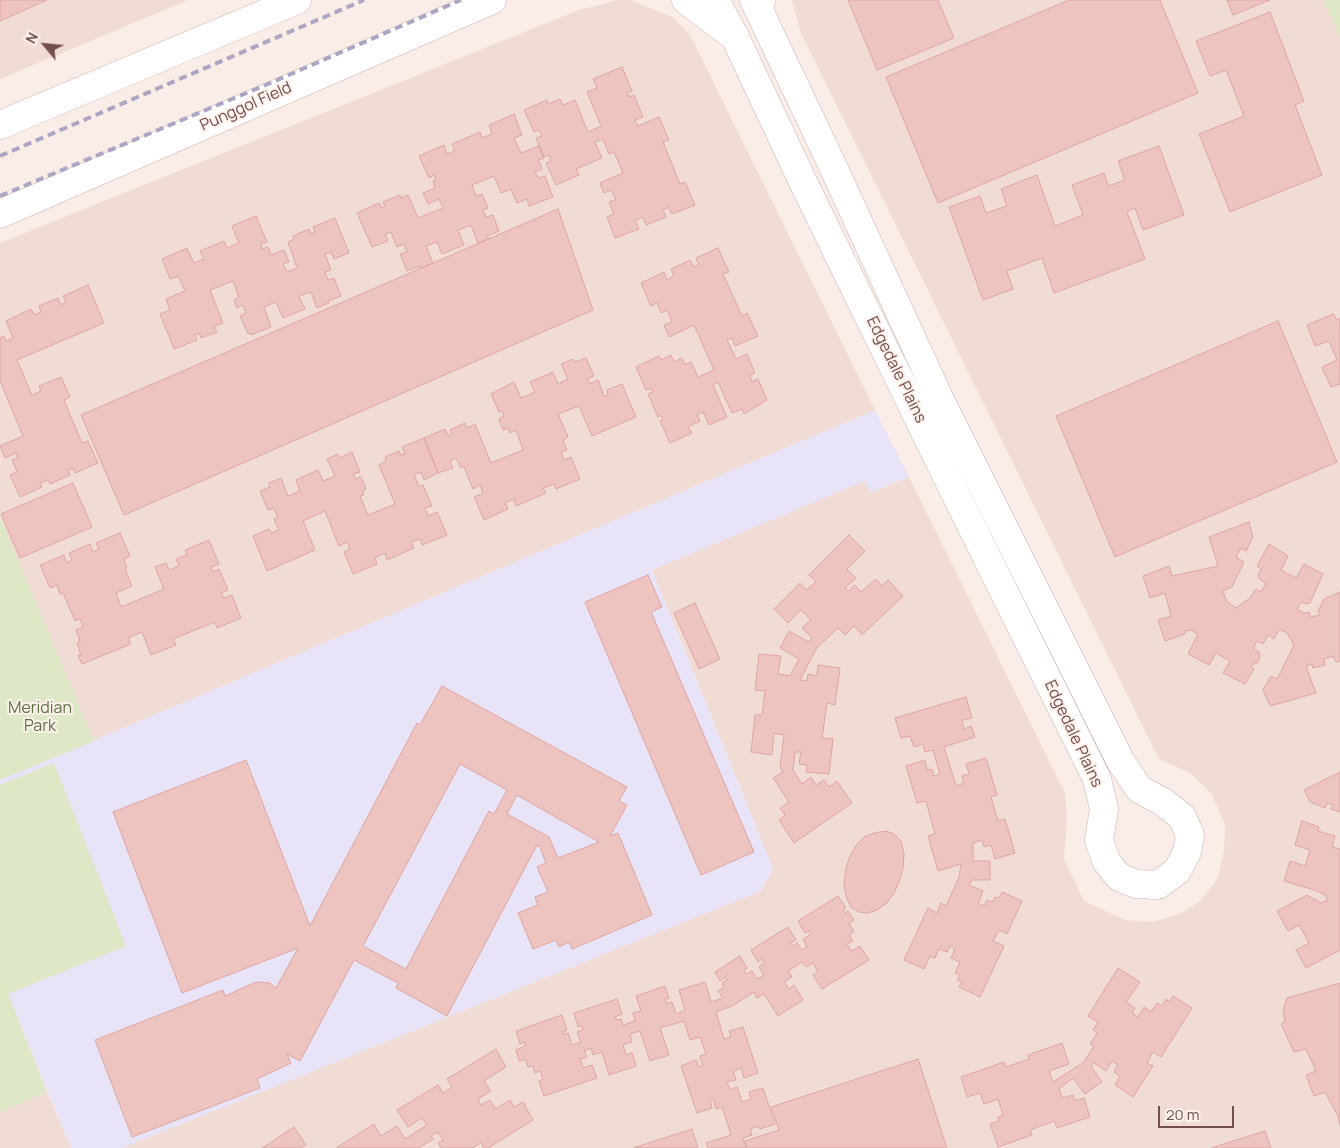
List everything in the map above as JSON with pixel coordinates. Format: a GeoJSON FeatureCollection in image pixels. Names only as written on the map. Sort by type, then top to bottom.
{"type":"FeatureCollection","features":[{"type":"Feature","properties":{"kind":"street"},"geometry":{"type":"LineString","coordinates":[[0,125],[297,0]]}},
{"type":"Feature","properties":{"kind":"street","name":"Punggol Field"},"geometry":{"type":"LineString","coordinates":[[0,214],[492,0]]}},
{"type":"Feature","properties":{"kind":"street"},"geometry":{"type":"LineString","coordinates":[[686,0],[734,37]]}},
{"type":"Feature","properties":{"kind":"street","name":"Edgedale Plains"},"geometry":{"type":"LineString","coordinates":[[714,0],[734,37],[803,182],[1097,779],[1104,809],[1099,840],[1106,861],[1119,877],[1136,884],[1158,884],[1177,872],[1187,852],[1190,836],[1182,817],[1163,802],[1139,789],[1121,762],[937,393],[759,4]]}},
{"type":"Feature","properties":{"kind":"shaded area"},"geometry":{"type":"Polygon","coordinates":[[[0,0],[188,0],[0,79],[0,0]]]}},
{"type":"Feature","properties":{"kind":"shaded area"},"geometry":{"type":"Polygon","coordinates":[[[619,0],[630,0],[672,17],[690,35],[875,410],[0,780],[0,243],[579,10],[619,0]]]}},
{"type":"Feature","properties":{"kind":"shaded area"},"geometry":{"type":"Polygon","coordinates":[[[792,0],[1340,0],[1340,1148],[122,1148],[761,891],[773,869],[652,570],[866,480],[870,493],[909,477],[1065,793],[1067,819],[1064,859],[1084,901],[1125,920],[1152,922],[1180,914],[1200,901],[1218,878],[1224,851],[1225,824],[1211,793],[1190,773],[1159,759],[800,31],[792,0]]]}},
{"type":"Feature","properties":{"kind":"shaded area"},"geometry":{"type":"Polygon","coordinates":[[[875,410],[909,477],[870,493],[865,481],[652,570],[773,869],[761,891],[122,1148],[71,1148],[0,976],[0,780],[875,410]]]}},
{"type":"Feature","properties":{"kind":"shaded area"},"geometry":{"type":"Polygon","coordinates":[[[0,976],[47,1092],[71,1148],[0,1148],[0,976]]]}},
{"type":"Feature","properties":{"kind":"green space"},"geometry":{"type":"Polygon","coordinates":[[[1324,0],[1340,0],[1340,39],[1324,0]]]}},
{"type":"Feature","properties":{"kind":"green space","name":"Meridian Park"},"geometry":{"type":"Polygon","coordinates":[[[0,517],[94,741],[0,780],[0,517]]]}},
{"type":"Feature","properties":{"kind":"green space"},"geometry":{"type":"Polygon","coordinates":[[[54,763],[126,946],[8,994],[47,1092],[0,1112],[0,785],[54,763]]]}},
{"type":"Feature","properties":{"kind":"building"},"geometry":{"type":"Polygon","coordinates":[[[0,0],[47,0],[0,21],[0,0]]]}},
{"type":"Feature","properties":{"kind":"building"},"geometry":{"type":"Polygon","coordinates":[[[848,0],[938,0],[954,38],[877,70],[848,0]]]}},
{"type":"Feature","properties":{"kind":"building"},"geometry":{"type":"Polygon","coordinates":[[[1069,0],[1160,0],[1198,93],[938,203],[886,77],[1069,0]]]}},
{"type":"Feature","properties":{"kind":"building"},"geometry":{"type":"Polygon","coordinates":[[[1227,0],[1270,0],[1233,15],[1227,0]]]}},
{"type":"Feature","properties":{"kind":"building"},"geometry":{"type":"Polygon","coordinates":[[[1270,12],[1304,101],[1295,105],[1322,175],[1230,212],[1199,134],[1244,116],[1226,70],[1210,76],[1196,41],[1270,12]]]}},
{"type":"Feature","properties":{"kind":"building"},"geometry":{"type":"Polygon","coordinates":[[[622,67],[632,91],[627,93],[629,97],[634,95],[643,117],[635,120],[638,126],[659,117],[669,140],[663,142],[680,184],[685,182],[695,205],[672,214],[668,207],[663,210],[666,217],[646,225],[643,217],[635,221],[639,229],[615,238],[607,217],[614,214],[609,202],[616,199],[611,190],[604,193],[600,183],[623,173],[614,152],[609,154],[603,139],[595,142],[602,158],[576,169],[579,175],[556,185],[546,163],[551,161],[549,155],[544,157],[536,138],[542,136],[539,130],[534,132],[524,110],[547,100],[548,104],[560,99],[563,105],[575,100],[588,132],[601,126],[587,92],[597,88],[593,79],[622,67]]]}},
{"type":"Feature","properties":{"kind":"building"},"geometry":{"type":"Polygon","coordinates":[[[514,114],[522,135],[514,138],[521,153],[539,146],[544,158],[538,160],[542,169],[535,172],[538,178],[545,176],[553,197],[529,206],[527,199],[517,203],[511,189],[501,193],[494,176],[472,185],[476,196],[482,194],[488,208],[483,210],[486,217],[493,215],[499,231],[487,236],[489,238],[478,243],[471,225],[458,230],[464,245],[442,254],[437,242],[426,246],[433,263],[407,271],[400,254],[407,252],[404,244],[397,247],[391,232],[385,234],[388,241],[372,247],[357,213],[379,203],[381,208],[385,206],[383,202],[400,195],[401,198],[408,195],[418,218],[443,208],[439,199],[428,204],[423,193],[435,188],[433,181],[436,180],[434,175],[429,178],[419,156],[444,145],[447,154],[455,151],[452,144],[480,132],[482,138],[492,134],[489,125],[514,114]]]}},
{"type":"Feature","properties":{"kind":"building"},"geometry":{"type":"Polygon","coordinates":[[[1159,146],[1184,215],[1143,230],[1135,208],[1127,212],[1145,259],[1054,293],[1042,258],[1007,271],[1013,289],[983,300],[949,207],[980,196],[986,213],[1007,206],[1001,189],[1037,175],[1055,226],[1083,215],[1072,185],[1104,173],[1108,186],[1125,180],[1118,161],[1159,146]]]}},
{"type":"Feature","properties":{"kind":"building"},"geometry":{"type":"Polygon","coordinates":[[[558,209],[593,310],[124,515],[81,415],[558,209]]]}},
{"type":"Feature","properties":{"kind":"building"},"geometry":{"type":"Polygon","coordinates":[[[256,216],[267,242],[261,244],[262,249],[268,247],[271,255],[284,250],[289,262],[283,264],[287,272],[297,268],[288,242],[294,239],[293,236],[309,229],[311,234],[315,232],[313,227],[335,218],[349,253],[334,259],[331,252],[325,254],[331,270],[325,272],[328,280],[334,278],[341,296],[317,308],[311,292],[299,296],[305,309],[283,318],[276,302],[264,307],[271,327],[251,335],[250,333],[248,334],[240,316],[246,313],[243,305],[237,308],[234,300],[239,297],[233,281],[210,290],[223,323],[214,326],[217,332],[201,338],[199,333],[195,335],[197,340],[174,349],[160,314],[170,310],[166,299],[185,291],[178,276],[170,279],[162,259],[187,248],[194,263],[204,259],[200,251],[224,241],[227,248],[239,243],[232,226],[256,216]]]}},
{"type":"Feature","properties":{"kind":"building"},"geometry":{"type":"Polygon","coordinates":[[[718,248],[729,272],[723,274],[742,316],[747,313],[758,336],[735,346],[732,338],[727,340],[736,359],[747,354],[755,373],[750,375],[752,382],[758,379],[767,400],[744,414],[742,409],[732,413],[718,382],[713,385],[727,417],[709,425],[703,412],[697,415],[700,421],[688,427],[692,433],[670,443],[660,421],[663,420],[661,415],[658,417],[648,394],[653,392],[651,388],[646,390],[636,367],[659,356],[661,360],[671,355],[674,362],[682,358],[685,365],[691,362],[698,377],[714,370],[694,325],[669,337],[664,325],[672,322],[667,310],[661,313],[657,303],[651,306],[641,283],[664,272],[667,280],[674,276],[671,269],[690,260],[694,267],[699,265],[696,258],[718,248]]]}},
{"type":"Feature","properties":{"kind":"building"},"geometry":{"type":"Polygon","coordinates":[[[88,285],[104,323],[17,360],[32,395],[41,391],[39,386],[61,377],[70,397],[64,400],[82,443],[88,441],[98,463],[75,473],[73,468],[68,470],[70,475],[50,484],[48,480],[40,483],[42,487],[20,497],[10,475],[17,472],[12,460],[18,458],[16,453],[5,458],[0,446],[23,436],[0,381],[0,338],[4,336],[6,341],[13,338],[6,321],[31,309],[34,315],[41,312],[39,306],[58,298],[61,305],[66,302],[63,296],[88,285]]]}},
{"type":"Feature","properties":{"kind":"building"},"geometry":{"type":"Polygon","coordinates":[[[1333,314],[1337,320],[1340,318],[1340,384],[1331,387],[1322,367],[1337,360],[1329,341],[1315,346],[1307,325],[1333,314]]]}},
{"type":"Feature","properties":{"kind":"building"},"geometry":{"type":"Polygon","coordinates":[[[1278,321],[1337,462],[1115,557],[1056,416],[1278,321]]]}},
{"type":"Feature","properties":{"kind":"building"},"geometry":{"type":"Polygon","coordinates":[[[586,358],[594,376],[587,379],[590,384],[598,380],[604,396],[608,395],[607,390],[622,384],[636,417],[592,436],[579,406],[558,414],[568,437],[563,440],[567,450],[561,452],[564,460],[571,457],[580,479],[556,489],[554,484],[543,488],[546,493],[516,506],[514,499],[505,503],[508,509],[484,520],[474,497],[483,493],[480,485],[473,489],[464,467],[461,468],[456,458],[450,461],[453,468],[438,473],[424,438],[445,429],[448,436],[452,434],[450,430],[465,423],[467,428],[475,424],[491,463],[523,450],[516,430],[510,433],[508,428],[503,430],[499,419],[504,416],[502,411],[499,412],[491,394],[514,382],[521,398],[535,392],[530,382],[553,372],[558,384],[568,379],[561,364],[573,359],[575,362],[586,358]]]}},
{"type":"Feature","properties":{"kind":"building"},"geometry":{"type":"Polygon","coordinates":[[[424,438],[438,473],[424,480],[421,472],[414,475],[419,487],[423,485],[432,506],[425,508],[428,516],[437,512],[447,535],[422,545],[420,539],[411,542],[414,548],[387,560],[385,553],[375,558],[377,564],[353,574],[344,552],[350,549],[347,542],[339,546],[325,511],[303,521],[315,550],[267,571],[253,536],[269,529],[271,533],[279,530],[274,519],[278,518],[274,508],[268,510],[260,491],[270,487],[269,483],[281,478],[288,496],[300,491],[296,480],[318,470],[323,481],[335,476],[327,459],[338,454],[340,458],[352,452],[360,472],[353,474],[356,479],[361,477],[366,489],[362,491],[364,495],[360,496],[368,515],[395,504],[379,465],[386,461],[385,457],[399,451],[401,455],[405,454],[402,447],[424,438]]]}},
{"type":"Feature","properties":{"kind":"building"},"geometry":{"type":"Polygon","coordinates":[[[73,483],[92,527],[20,558],[1,514],[73,483]]]}},
{"type":"Feature","properties":{"kind":"building"},"geometry":{"type":"Polygon","coordinates":[[[1249,522],[1253,537],[1246,551],[1241,548],[1236,557],[1244,562],[1232,587],[1223,591],[1227,602],[1236,608],[1250,598],[1256,589],[1261,592],[1266,583],[1260,580],[1258,576],[1262,570],[1257,566],[1269,544],[1288,556],[1281,570],[1296,578],[1304,564],[1323,574],[1310,603],[1301,602],[1297,609],[1304,613],[1309,612],[1311,617],[1320,615],[1318,611],[1324,599],[1340,592],[1340,661],[1336,662],[1333,656],[1324,659],[1325,665],[1313,668],[1312,664],[1306,666],[1316,693],[1270,706],[1263,690],[1271,676],[1277,679],[1294,645],[1287,633],[1279,629],[1274,639],[1268,635],[1263,644],[1257,641],[1253,649],[1259,652],[1260,656],[1258,662],[1252,665],[1251,667],[1254,669],[1245,684],[1223,673],[1230,661],[1216,653],[1209,665],[1188,654],[1198,634],[1190,630],[1185,631],[1185,634],[1165,641],[1158,620],[1171,616],[1165,593],[1150,598],[1143,576],[1169,566],[1172,576],[1218,566],[1209,537],[1249,522]]]}},
{"type":"Feature","properties":{"kind":"building"},"geometry":{"type":"Polygon","coordinates":[[[120,533],[130,556],[124,559],[127,568],[125,569],[132,586],[116,593],[121,607],[164,589],[155,567],[166,563],[169,570],[179,566],[176,559],[187,555],[185,550],[209,540],[219,564],[211,567],[213,572],[219,569],[228,590],[221,593],[224,598],[232,595],[241,618],[217,628],[215,622],[173,639],[176,645],[151,655],[142,632],[128,638],[131,644],[82,664],[78,655],[81,655],[77,643],[80,641],[76,630],[83,627],[80,619],[75,621],[63,593],[60,594],[57,585],[50,588],[40,565],[64,555],[67,563],[72,560],[69,553],[90,544],[93,552],[99,549],[96,543],[120,533]]]}},
{"type":"Feature","properties":{"kind":"building"},"geometry":{"type":"Polygon","coordinates":[[[849,535],[865,551],[847,569],[856,578],[845,588],[848,591],[855,585],[861,592],[876,579],[882,586],[888,580],[903,596],[862,635],[854,626],[845,635],[838,628],[816,649],[800,680],[807,681],[808,674],[817,676],[818,665],[840,668],[835,705],[827,703],[822,738],[833,739],[829,774],[806,772],[807,765],[799,764],[801,752],[795,752],[793,770],[802,784],[811,777],[816,785],[824,780],[829,787],[837,781],[852,803],[794,843],[779,820],[785,815],[780,808],[789,802],[773,778],[783,772],[780,767],[784,735],[774,733],[772,755],[751,752],[755,715],[762,715],[765,691],[755,690],[759,654],[781,656],[778,674],[790,676],[799,659],[780,648],[789,631],[809,642],[812,638],[802,628],[811,620],[801,610],[788,623],[774,609],[800,583],[806,590],[816,582],[809,575],[849,535]]]}},
{"type":"Feature","properties":{"kind":"building"},"geometry":{"type":"Polygon","coordinates":[[[648,575],[662,607],[651,612],[754,852],[701,875],[585,602],[648,575]]]}},
{"type":"Feature","properties":{"kind":"building"},"geometry":{"type":"Polygon","coordinates":[[[695,603],[720,659],[699,669],[674,613],[695,603]]]}},
{"type":"Feature","properties":{"kind":"building"},"geometry":{"type":"Polygon","coordinates":[[[442,686],[627,787],[619,801],[627,805],[610,836],[618,833],[652,915],[572,949],[569,942],[559,947],[556,940],[533,949],[518,913],[538,905],[535,897],[548,892],[537,867],[546,863],[540,847],[537,845],[447,1016],[396,988],[398,983],[354,960],[300,1061],[287,1054],[291,1063],[257,1079],[260,1088],[132,1137],[95,1040],[223,990],[225,996],[256,982],[270,983],[276,988],[298,948],[182,993],[113,812],[246,760],[310,926],[417,723],[420,725],[442,686]],[[460,764],[363,946],[406,969],[489,811],[494,814],[507,790],[460,764]],[[517,795],[507,814],[549,837],[558,858],[599,842],[517,795]]]}},
{"type":"Feature","properties":{"kind":"building"},"geometry":{"type":"Polygon","coordinates":[[[966,697],[972,718],[962,720],[964,729],[971,726],[975,737],[944,747],[956,786],[964,783],[962,776],[969,774],[966,764],[986,758],[997,795],[991,797],[998,821],[1005,819],[1015,853],[995,859],[991,845],[984,847],[982,840],[973,843],[973,861],[990,861],[990,880],[972,880],[969,885],[983,891],[978,903],[984,906],[987,900],[993,902],[995,897],[999,898],[1002,892],[1022,901],[1007,934],[999,930],[993,941],[1004,946],[980,997],[959,987],[962,982],[957,980],[960,975],[955,973],[960,962],[951,958],[955,949],[950,946],[947,952],[939,949],[935,958],[930,956],[924,969],[904,960],[928,908],[937,913],[941,903],[946,906],[959,877],[961,864],[938,871],[928,836],[935,834],[926,801],[917,803],[906,766],[925,760],[927,770],[932,769],[934,776],[940,774],[933,750],[925,752],[923,744],[914,747],[910,736],[901,738],[895,718],[966,697]]]}},
{"type":"Feature","properties":{"kind":"building"},"geometry":{"type":"Polygon","coordinates":[[[1340,772],[1340,812],[1331,809],[1333,805],[1327,803],[1325,808],[1310,802],[1304,790],[1340,772]]]}},
{"type":"Feature","properties":{"kind":"building"},"geometry":{"type":"Polygon","coordinates":[[[1302,821],[1319,827],[1318,831],[1335,836],[1332,847],[1340,849],[1340,950],[1306,968],[1296,950],[1309,943],[1299,925],[1288,931],[1277,911],[1307,895],[1321,903],[1328,900],[1325,895],[1317,891],[1284,881],[1290,861],[1305,866],[1310,850],[1295,845],[1302,821]]]}},
{"type":"Feature","properties":{"kind":"building"},"geometry":{"type":"Polygon","coordinates":[[[886,831],[894,834],[901,841],[904,854],[899,882],[887,903],[877,910],[868,913],[859,912],[851,907],[844,885],[850,856],[864,837],[886,831]]]}},
{"type":"Feature","properties":{"kind":"building"},"geometry":{"type":"Polygon","coordinates":[[[838,896],[846,908],[843,910],[845,913],[848,911],[854,920],[849,923],[854,932],[849,935],[853,941],[847,944],[852,951],[860,946],[869,960],[822,989],[813,975],[818,972],[813,963],[806,967],[802,962],[788,971],[792,977],[784,982],[789,989],[794,985],[803,1000],[778,1016],[764,994],[757,998],[754,992],[732,1006],[716,1012],[724,1039],[731,1037],[729,1031],[743,1027],[758,1073],[744,1078],[741,1068],[733,1071],[736,1080],[727,1082],[730,1090],[737,1087],[742,1102],[751,1099],[749,1092],[763,1088],[775,1124],[760,1129],[759,1126],[750,1129],[752,1135],[743,1138],[746,1148],[708,1148],[706,1143],[731,1135],[722,1107],[716,1109],[713,1099],[710,1100],[712,1108],[697,1113],[681,1066],[696,1060],[699,1067],[703,1066],[700,1056],[706,1054],[700,1037],[690,1040],[684,1021],[660,1028],[669,1055],[650,1061],[640,1031],[630,1034],[632,1042],[623,1045],[626,1055],[632,1053],[636,1066],[609,1075],[602,1052],[593,1055],[591,1048],[584,1051],[587,1057],[580,1059],[583,1068],[592,1065],[597,1078],[544,1096],[539,1081],[543,1079],[540,1071],[535,1073],[533,1066],[528,1067],[525,1059],[519,1061],[516,1050],[525,1046],[525,1042],[520,1044],[516,1031],[562,1015],[567,1030],[563,1032],[564,1035],[568,1033],[572,1045],[581,1042],[577,1032],[583,1030],[582,1026],[578,1027],[574,1013],[617,999],[622,1014],[615,1017],[617,1020],[621,1019],[623,1025],[635,1021],[633,1013],[641,1011],[636,996],[665,986],[669,998],[665,999],[667,1004],[672,1002],[676,1014],[685,1010],[679,990],[705,982],[711,1002],[723,998],[718,991],[724,987],[722,983],[727,980],[725,977],[720,981],[715,972],[740,956],[747,968],[744,970],[746,974],[752,971],[757,979],[764,975],[759,967],[764,963],[762,959],[758,962],[751,950],[788,927],[796,940],[791,943],[793,946],[797,943],[802,950],[807,947],[803,939],[811,934],[809,931],[805,933],[798,921],[838,896]]]}},
{"type":"Feature","properties":{"kind":"building"},"geometry":{"type":"Polygon","coordinates":[[[1118,968],[1140,982],[1126,1002],[1135,1008],[1132,1013],[1138,1017],[1144,1007],[1151,1012],[1157,1003],[1162,1006],[1166,999],[1169,1002],[1173,996],[1192,1008],[1161,1057],[1153,1052],[1147,1063],[1153,1066],[1133,1097],[1115,1085],[1120,1076],[1114,1072],[1118,1065],[1112,1061],[1106,1071],[1094,1063],[1091,1066],[1102,1082],[1085,1094],[1073,1078],[1059,1089],[1062,1098],[1073,1095],[1075,1101],[1084,1098],[1090,1117],[1057,1128],[1054,1121],[1030,1130],[1032,1135],[998,1147],[990,1124],[999,1121],[998,1117],[1003,1115],[998,1099],[984,1104],[980,1093],[967,1097],[961,1077],[1004,1062],[1006,1067],[1029,1059],[1028,1055],[1062,1043],[1069,1064],[1049,1071],[1053,1082],[1084,1062],[1094,1046],[1090,1044],[1097,1033],[1093,1030],[1098,1022],[1088,1016],[1118,968]]]}},
{"type":"Feature","properties":{"kind":"building"},"geometry":{"type":"Polygon","coordinates":[[[1340,983],[1340,1125],[1338,1116],[1325,1092],[1314,1096],[1306,1075],[1316,1071],[1306,1049],[1294,1052],[1281,1024],[1285,1022],[1283,1010],[1287,998],[1340,983]]]}},
{"type":"Feature","properties":{"kind":"building"},"geometry":{"type":"Polygon","coordinates":[[[496,1049],[506,1067],[484,1081],[491,1091],[478,1099],[481,1105],[490,1100],[495,1109],[510,1100],[514,1107],[523,1102],[533,1120],[488,1148],[484,1148],[481,1143],[472,1148],[441,1148],[438,1143],[443,1140],[438,1132],[431,1136],[433,1139],[419,1148],[336,1148],[374,1124],[381,1136],[397,1126],[405,1139],[427,1125],[422,1118],[408,1127],[397,1110],[438,1085],[443,1093],[452,1087],[447,1079],[496,1049]]]}},
{"type":"Feature","properties":{"kind":"building"},"geometry":{"type":"Polygon","coordinates":[[[918,1059],[947,1148],[747,1148],[745,1141],[779,1130],[771,1107],[918,1059]]]}},
{"type":"Feature","properties":{"kind":"building"},"geometry":{"type":"Polygon","coordinates":[[[294,1127],[306,1145],[300,1148],[262,1148],[294,1127]]]}},
{"type":"Feature","properties":{"kind":"building"},"geometry":{"type":"Polygon","coordinates":[[[692,1129],[698,1148],[633,1148],[692,1129]]]}},
{"type":"Feature","properties":{"kind":"building"},"geometry":{"type":"Polygon","coordinates":[[[1265,1131],[1271,1148],[1211,1148],[1265,1131]]]}},
{"type":"Feature","properties":{"kind":"railway"},"geometry":{"type":"LineString","coordinates":[[0,156],[364,0]]}},
{"type":"Feature","properties":{"kind":"railway"},"geometry":{"type":"LineString","coordinates":[[0,196],[268,84],[461,0]]}}]}
